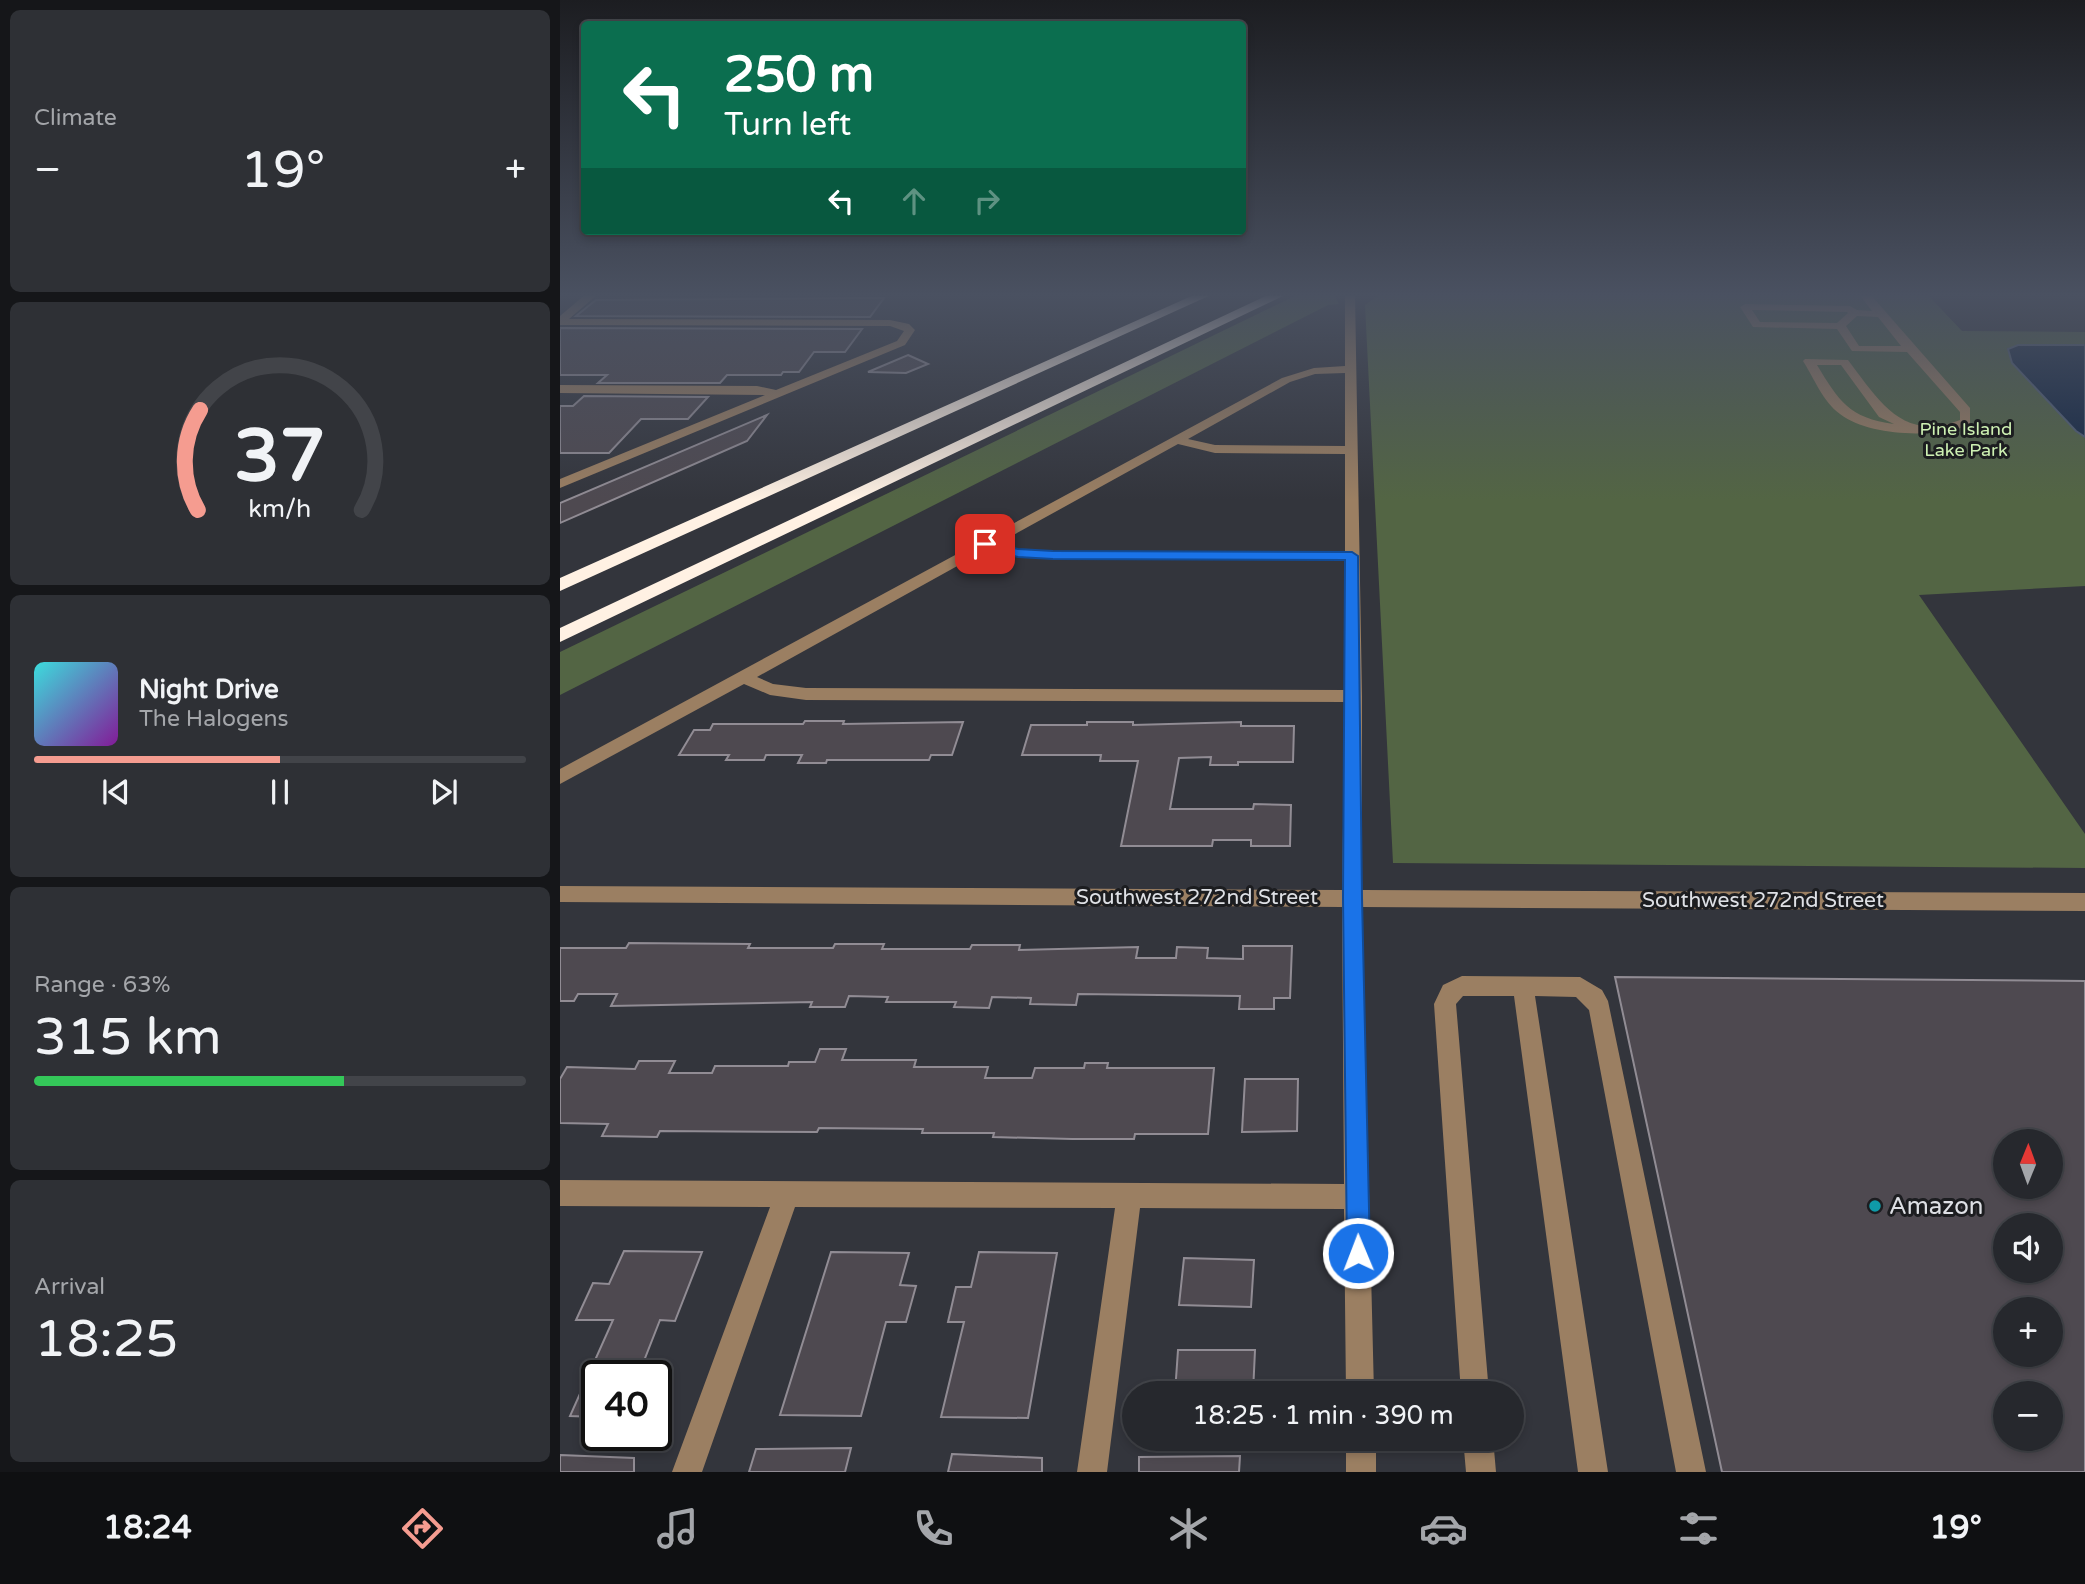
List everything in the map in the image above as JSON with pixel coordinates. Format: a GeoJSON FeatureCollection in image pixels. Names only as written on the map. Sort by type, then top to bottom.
{"type":"FeatureCollection","features":[{"type":"Feature","properties":{"kind":"highway"},"geometry":{"type":"LineString","coordinates":[[560,585],[1056,363]]}},
{"type":"Feature","properties":{"kind":"highway"},"geometry":{"type":"LineString","coordinates":[[560,636],[1137,363]]}},
{"type":"Feature","properties":{"kind":"street"},"geometry":{"type":"LineString","coordinates":[[562,482],[853,363]]}},
{"type":"Feature","properties":{"kind":"street"},"geometry":{"type":"LineString","coordinates":[[1350,363],[1352,898],[1360,1381]]}},
{"type":"Feature","properties":{"kind":"street"},"geometry":{"type":"LineString","coordinates":[[1810,363],[1843,411],[1878,425],[1912,428],[1961,425],[1966,422],[1966,411],[1922,363]]}},
{"type":"Feature","properties":{"kind":"street"},"geometry":{"type":"LineString","coordinates":[[1845,363],[1883,414],[1912,428]]}},
{"type":"Feature","properties":{"kind":"street"},"geometry":{"type":"LineString","coordinates":[[560,777],[1290,378],[1314,371],[1350,369]]}},
{"type":"Feature","properties":{"kind":"street"},"geometry":{"type":"LineString","coordinates":[[560,389],[757,390],[777,394]]}},
{"type":"Feature","properties":{"kind":"street"},"geometry":{"type":"LineString","coordinates":[[1177,440],[1204,448],[1350,450]]}},
{"type":"Feature","properties":{"kind":"street"},"geometry":{"type":"LineString","coordinates":[[985,544],[1018,553],[1053,555],[1352,556]]}},
{"type":"Feature","properties":{"kind":"street"},"geometry":{"type":"LineString","coordinates":[[743,677],[770,689],[821,694],[1353,696]]}},
{"type":"Feature","properties":{"kind":"street","name":"Southwest 272nd Street"},"geometry":{"type":"LineString","coordinates":[[560,894],[2085,902]]}},
{"type":"Feature","properties":{"kind":"street"},"geometry":{"type":"LineString","coordinates":[[1474,1381],[1444,1004],[1454,988],[1462,986],[1572,986],[1588,991],[1598,1002],[1691,1472]]}},
{"type":"Feature","properties":{"kind":"street"},"geometry":{"type":"LineString","coordinates":[[1523,986],[1594,1472]]}},
{"type":"Feature","properties":{"kind":"street"},"geometry":{"type":"LineString","coordinates":[[560,1193],[1358,1197]]}},
{"type":"Feature","properties":{"kind":"street"},"geometry":{"type":"LineString","coordinates":[[687,1472],[787,1195]]}},
{"type":"Feature","properties":{"kind":"street"},"geometry":{"type":"LineString","coordinates":[[1092,1472],[1129,1196]]}},
{"type":"Feature","properties":{"kind":"street"},"geometry":{"type":"LineString","coordinates":[[1361,1451],[1361,1472]]}},
{"type":"Feature","properties":{"kind":"street"},"geometry":{"type":"LineString","coordinates":[[1479,1451],[1481,1472]]}},
{"type":"Feature","properties":{"kind":"green space"},"geometry":{"type":"Polygon","coordinates":[[[1157,363],[1214,363],[560,695],[560,652],[1157,363]]]}},
{"type":"Feature","properties":{"kind":"green space","name":"Pine Island Lake Park"},"geometry":{"type":"Polygon","coordinates":[[[1368,363],[2085,363],[2085,586],[1919,595],[2085,834],[2085,868],[1393,863],[1368,363]]]}},
{"type":"Feature","properties":{"kind":"water"},"geometry":{"type":"Polygon","coordinates":[[[2012,363],[2085,363],[2085,437],[2076,431],[2012,363]]]}},
{"type":"Feature","properties":{"kind":"building"},"geometry":{"type":"Polygon","coordinates":[[[560,363],[806,363],[799,372],[783,372],[781,375],[727,375],[720,383],[598,383],[607,375],[560,375],[560,363]]]}},
{"type":"Feature","properties":{"kind":"building"},"geometry":{"type":"Polygon","coordinates":[[[890,363],[928,364],[906,373],[868,372],[890,363]]]}},
{"type":"Feature","properties":{"kind":"building"},"geometry":{"type":"Polygon","coordinates":[[[584,396],[708,397],[688,419],[641,419],[609,453],[560,453],[560,406],[573,406],[584,396]]]}},
{"type":"Feature","properties":{"kind":"building"},"geometry":{"type":"Polygon","coordinates":[[[767,415],[747,441],[560,523],[560,503],[767,415]]]}},
{"type":"Feature","properties":{"kind":"building"},"geometry":{"type":"Polygon","coordinates":[[[805,721],[844,721],[843,724],[963,722],[952,755],[931,755],[929,760],[827,760],[826,763],[798,763],[802,755],[766,755],[764,760],[726,760],[729,755],[679,755],[694,730],[710,730],[713,724],[803,724],[805,721]]]}},
{"type":"Feature","properties":{"kind":"building"},"geometry":{"type":"Polygon","coordinates":[[[1087,722],[1133,722],[1133,725],[1241,722],[1241,726],[1294,726],[1293,762],[1210,765],[1211,757],[1179,758],[1170,809],[1253,809],[1254,804],[1291,805],[1290,846],[1251,846],[1251,840],[1213,840],[1212,846],[1121,846],[1138,761],[1100,761],[1101,755],[1022,755],[1031,725],[1087,725],[1087,722]]]}},
{"type":"Feature","properties":{"kind":"building"},"geometry":{"type":"Polygon","coordinates":[[[629,943],[750,944],[748,948],[833,948],[835,944],[884,944],[882,949],[970,949],[972,945],[1020,945],[1019,950],[1138,947],[1136,958],[1176,958],[1177,947],[1208,948],[1207,958],[1243,959],[1243,946],[1292,946],[1290,998],[1274,998],[1274,1009],[1239,1009],[1240,996],[1078,994],[1076,1005],[1030,1004],[1031,998],[992,997],[989,1008],[954,1007],[956,1002],[886,1002],[888,997],[849,996],[845,1007],[810,1007],[812,1002],[611,1006],[617,994],[578,994],[574,1001],[560,1001],[560,948],[626,948],[629,943]]]}},
{"type":"Feature","properties":{"kind":"building","name":"Amazon"},"geometry":{"type":"Polygon","coordinates":[[[1615,977],[2085,981],[2085,1472],[1722,1472],[1615,977]]]}},
{"type":"Feature","properties":{"kind":"building"},"geometry":{"type":"Polygon","coordinates":[[[820,1049],[846,1049],[842,1060],[916,1060],[914,1067],[988,1067],[985,1078],[1032,1078],[1035,1068],[1084,1068],[1085,1063],[1108,1063],[1107,1068],[1214,1068],[1208,1134],[1135,1134],[1134,1139],[1072,1139],[993,1137],[994,1133],[922,1133],[923,1129],[819,1128],[817,1132],[660,1131],[657,1137],[602,1136],[608,1124],[560,1123],[560,1079],[567,1067],[635,1069],[639,1061],[675,1061],[669,1073],[712,1073],[715,1066],[788,1066],[789,1062],[815,1062],[820,1049]]]}},
{"type":"Feature","properties":{"kind":"building"},"geometry":{"type":"Polygon","coordinates":[[[1245,1079],[1298,1079],[1297,1131],[1242,1132],[1245,1079]]]}},
{"type":"Feature","properties":{"kind":"building"},"geometry":{"type":"Polygon","coordinates":[[[624,1251],[702,1252],[675,1321],[660,1320],[644,1360],[595,1360],[613,1320],[576,1320],[593,1283],[609,1284],[624,1251]]]}},
{"type":"Feature","properties":{"kind":"building"},"geometry":{"type":"Polygon","coordinates":[[[831,1252],[909,1253],[900,1285],[916,1286],[906,1322],[886,1322],[861,1416],[780,1415],[831,1252]]]}},
{"type":"Feature","properties":{"kind":"building"},"geometry":{"type":"Polygon","coordinates":[[[979,1252],[1057,1253],[1028,1418],[941,1417],[964,1322],[948,1322],[956,1287],[971,1287],[979,1252]]]}},
{"type":"Feature","properties":{"kind":"building"},"geometry":{"type":"Polygon","coordinates":[[[1184,1258],[1254,1260],[1251,1307],[1179,1305],[1184,1258]]]}},
{"type":"Feature","properties":{"kind":"building"},"geometry":{"type":"Polygon","coordinates":[[[1178,1350],[1255,1350],[1254,1381],[1176,1381],[1178,1350]]]}},
{"type":"Feature","properties":{"kind":"building"},"geometry":{"type":"Polygon","coordinates":[[[581,1391],[581,1416],[570,1416],[581,1391]]]}},
{"type":"Feature","properties":{"kind":"building"},"geometry":{"type":"Polygon","coordinates":[[[851,1448],[845,1472],[749,1472],[756,1449],[851,1448]]]}},
{"type":"Feature","properties":{"kind":"building"},"geometry":{"type":"Polygon","coordinates":[[[952,1454],[1042,1458],[1042,1472],[948,1472],[952,1454]]]}},
{"type":"Feature","properties":{"kind":"building"},"geometry":{"type":"Polygon","coordinates":[[[560,1455],[634,1458],[634,1472],[560,1472],[560,1455]]]}},
{"type":"Feature","properties":{"kind":"building"},"geometry":{"type":"Polygon","coordinates":[[[1240,1456],[1239,1472],[1139,1472],[1139,1457],[1240,1456]]]}},
{"type":"Feature","properties":{"kind":"place","name":"Amazon"},"geometry":{"type":"Point","coordinates":[1875,1206]}},
{"type":"Feature","properties":{"kind":"route"},"geometry":{"type":"LineString","coordinates":[[985,544],[1018,553],[1053,555],[1352,556],[1352,898],[1358,1253]]}}]}
